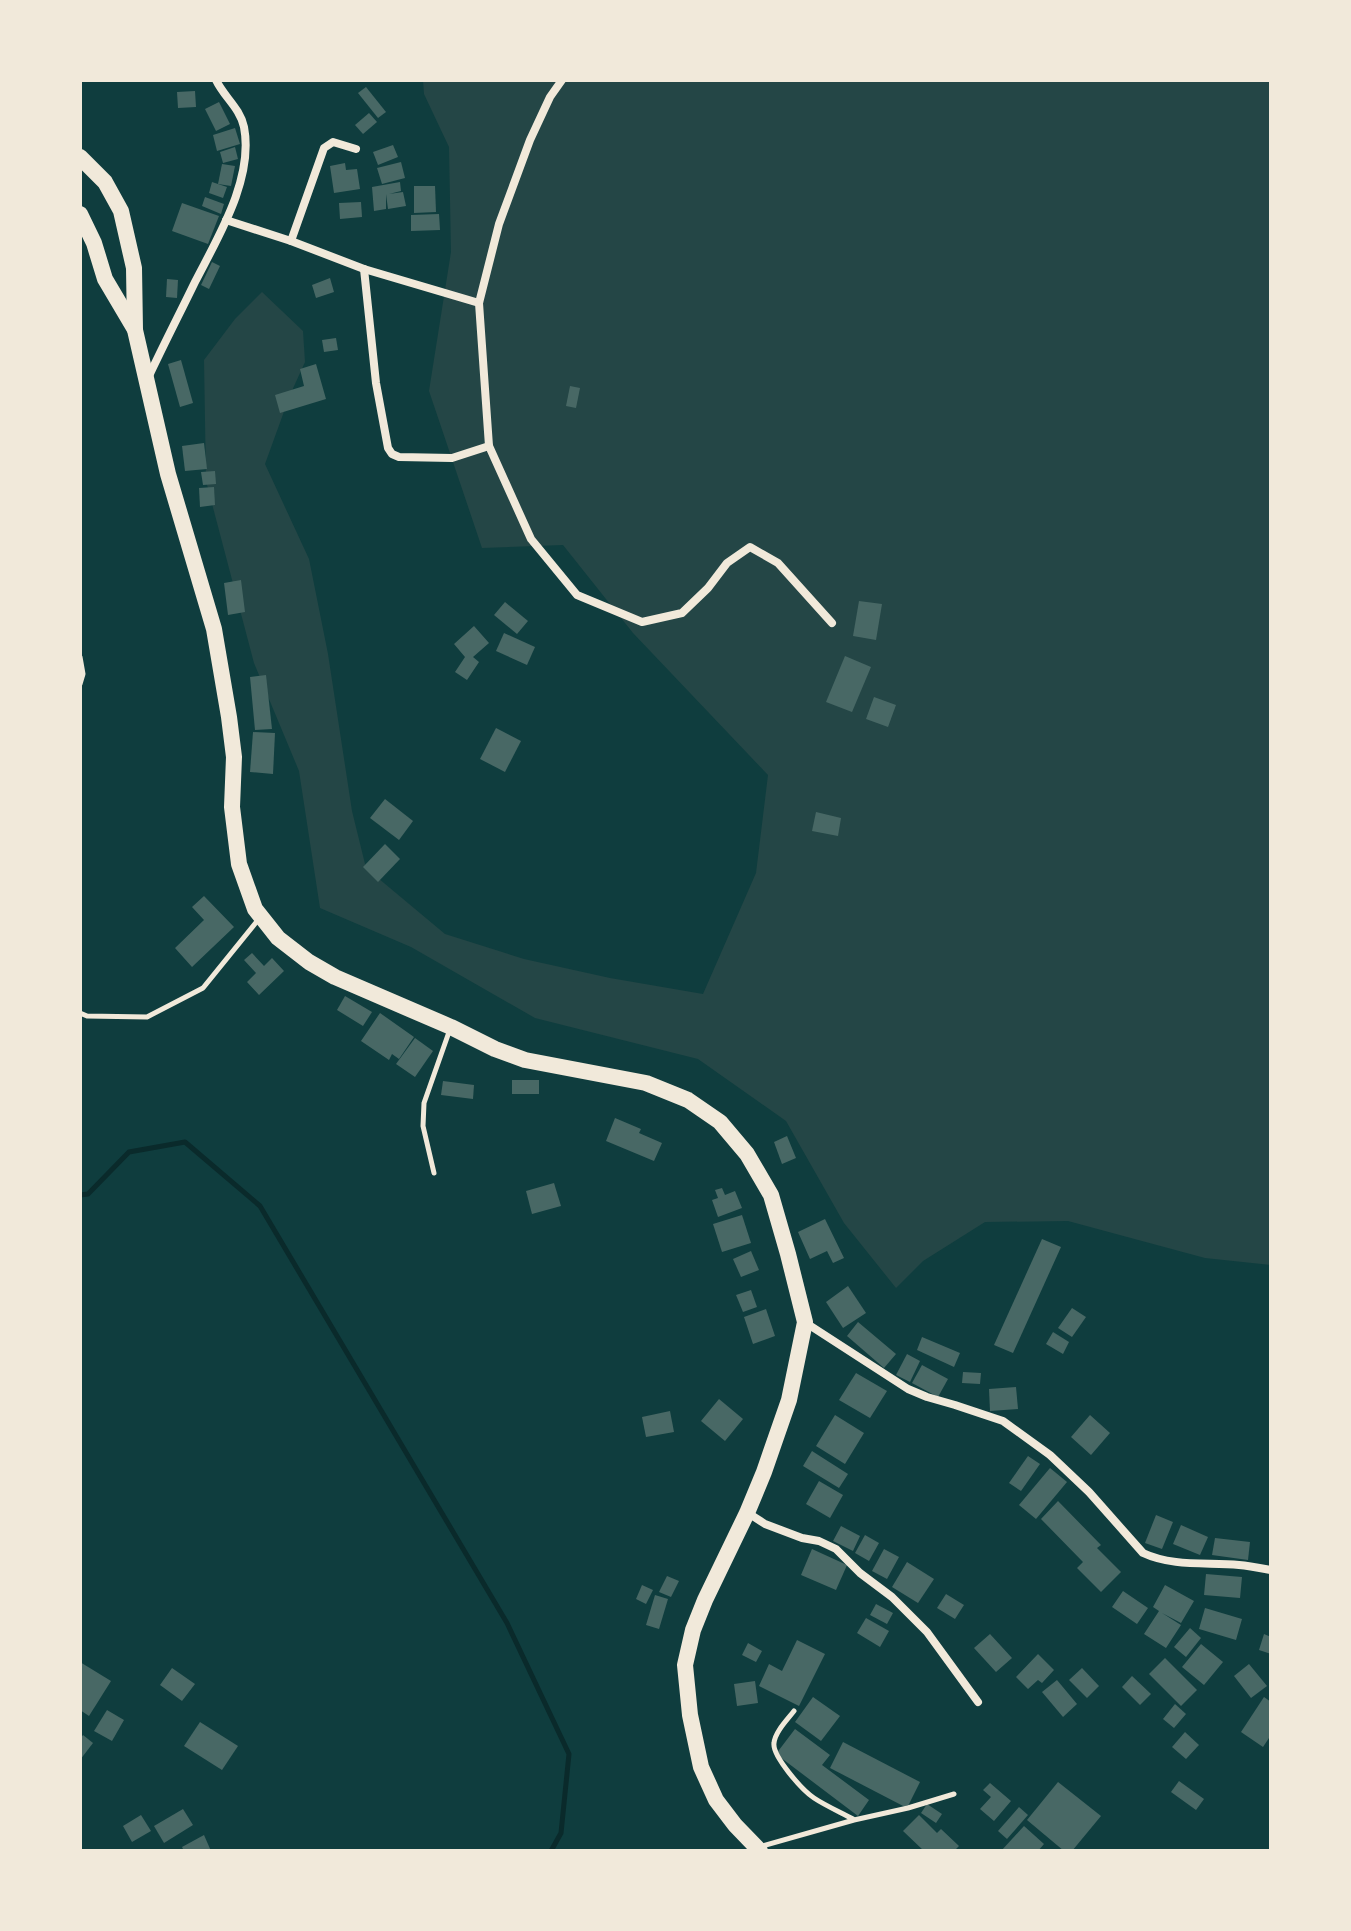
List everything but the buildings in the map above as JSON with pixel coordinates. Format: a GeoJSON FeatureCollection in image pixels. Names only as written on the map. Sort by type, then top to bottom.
{"type":"FeatureCollection","features":[{"type":"Feature","properties":{"kind":"highway"},"geometry":{"type":"LineString","coordinates":[[80,157],[105,182],[121,211],[134,268],[135,330],[146,380],[168,474],[214,629],[234,757],[232,807],[239,864],[255,909],[278,938],[309,962],[335,977],[495,1049],[525,1060],[646,1083],[688,1100],[720,1122],[747,1154],[771,1195],[805,1322],[789,1400],[764,1472],[705,1600],[693,1630],[685,1665],[690,1715],[701,1767],[716,1800],[758,1849]]}},
{"type":"Feature","properties":{"kind":"highway"},"geometry":{"type":"LineString","coordinates":[[80,214],[94,243],[105,279],[135,330]]}},
{"type":"Feature","properties":{"kind":"street"},"geometry":{"type":"LineString","coordinates":[[146,380],[226,220],[244,165],[244,124],[216,80]]}},
{"type":"Feature","properties":{"kind":"street"},"geometry":{"type":"LineString","coordinates":[[562,80],[550,97],[530,140],[499,224],[479,303],[489,446],[531,539],[577,595],[642,622],[682,613],[708,588],[727,563],[750,547],[778,563],[832,623]]}},
{"type":"Feature","properties":{"kind":"street"},"geometry":{"type":"LineString","coordinates":[[291,241],[324,148],[333,142],[356,149]]}},
{"type":"Feature","properties":{"kind":"street"},"geometry":{"type":"LineString","coordinates":[[226,220],[364,269],[479,303]]}},
{"type":"Feature","properties":{"kind":"street"},"geometry":{"type":"LineString","coordinates":[[364,269],[376,383],[388,448],[392,454],[399,457],[452,458],[489,446]]}},
{"type":"Feature","properties":{"kind":"street"},"geometry":{"type":"LineString","coordinates":[[805,1322],[908,1389],[1003,1421],[1050,1455],[1089,1492],[1143,1553],[1160,1559],[1271,1570]]}},
{"type":"Feature","properties":{"kind":"street"},"geometry":{"type":"LineString","coordinates":[[747,1513],[765,1524],[836,1549],[927,1632],[978,1702]]}},
{"type":"Feature","properties":{"kind":"lane"},"geometry":{"type":"LineString","coordinates":[[80,657],[83,674],[80,684]]}},
{"type":"Feature","properties":{"kind":"lane"},"geometry":{"type":"LineString","coordinates":[[80,1013],[87,1016],[147,1017],[203,988],[261,916]]}},
{"type":"Feature","properties":{"kind":"lane"},"geometry":{"type":"LineString","coordinates":[[434,1173],[423,1126],[424,1103],[451,1027]]}},
{"type":"Feature","properties":{"kind":"lane"},"geometry":{"type":"LineString","coordinates":[[794,1711],[774,1738],[776,1755],[802,1788],[854,1820]]}},
{"type":"Feature","properties":{"kind":"lane"},"geometry":{"type":"LineString","coordinates":[[758,1849],[954,1794]]}},
{"type":"Feature","properties":{"kind":"shaded area"},"geometry":{"type":"Polygon","coordinates":[[[423,80],[1271,80],[1271,1265],[1205,1258],[1068,1221],[985,1222],[923,1261],[896,1288],[844,1223],[786,1121],[698,1059],[535,1018],[411,947],[320,908],[299,771],[254,663],[206,481],[204,360],[235,319],[262,292],[303,331],[305,362],[265,464],[309,559],[328,654],[352,811],[366,868],[445,934],[524,959],[703,994],[756,873],[768,775],[633,633],[563,545],[482,548],[429,391],[451,252],[449,147],[424,94],[423,80]]]}},
{"type":"Feature","properties":{"kind":"waterway"},"geometry":{"type":"LineString","coordinates":[[80,1195],[88,1194],[129,1152],[185,1142],[260,1206],[507,1623],[569,1754],[561,1833],[551,1851]]}}]}
